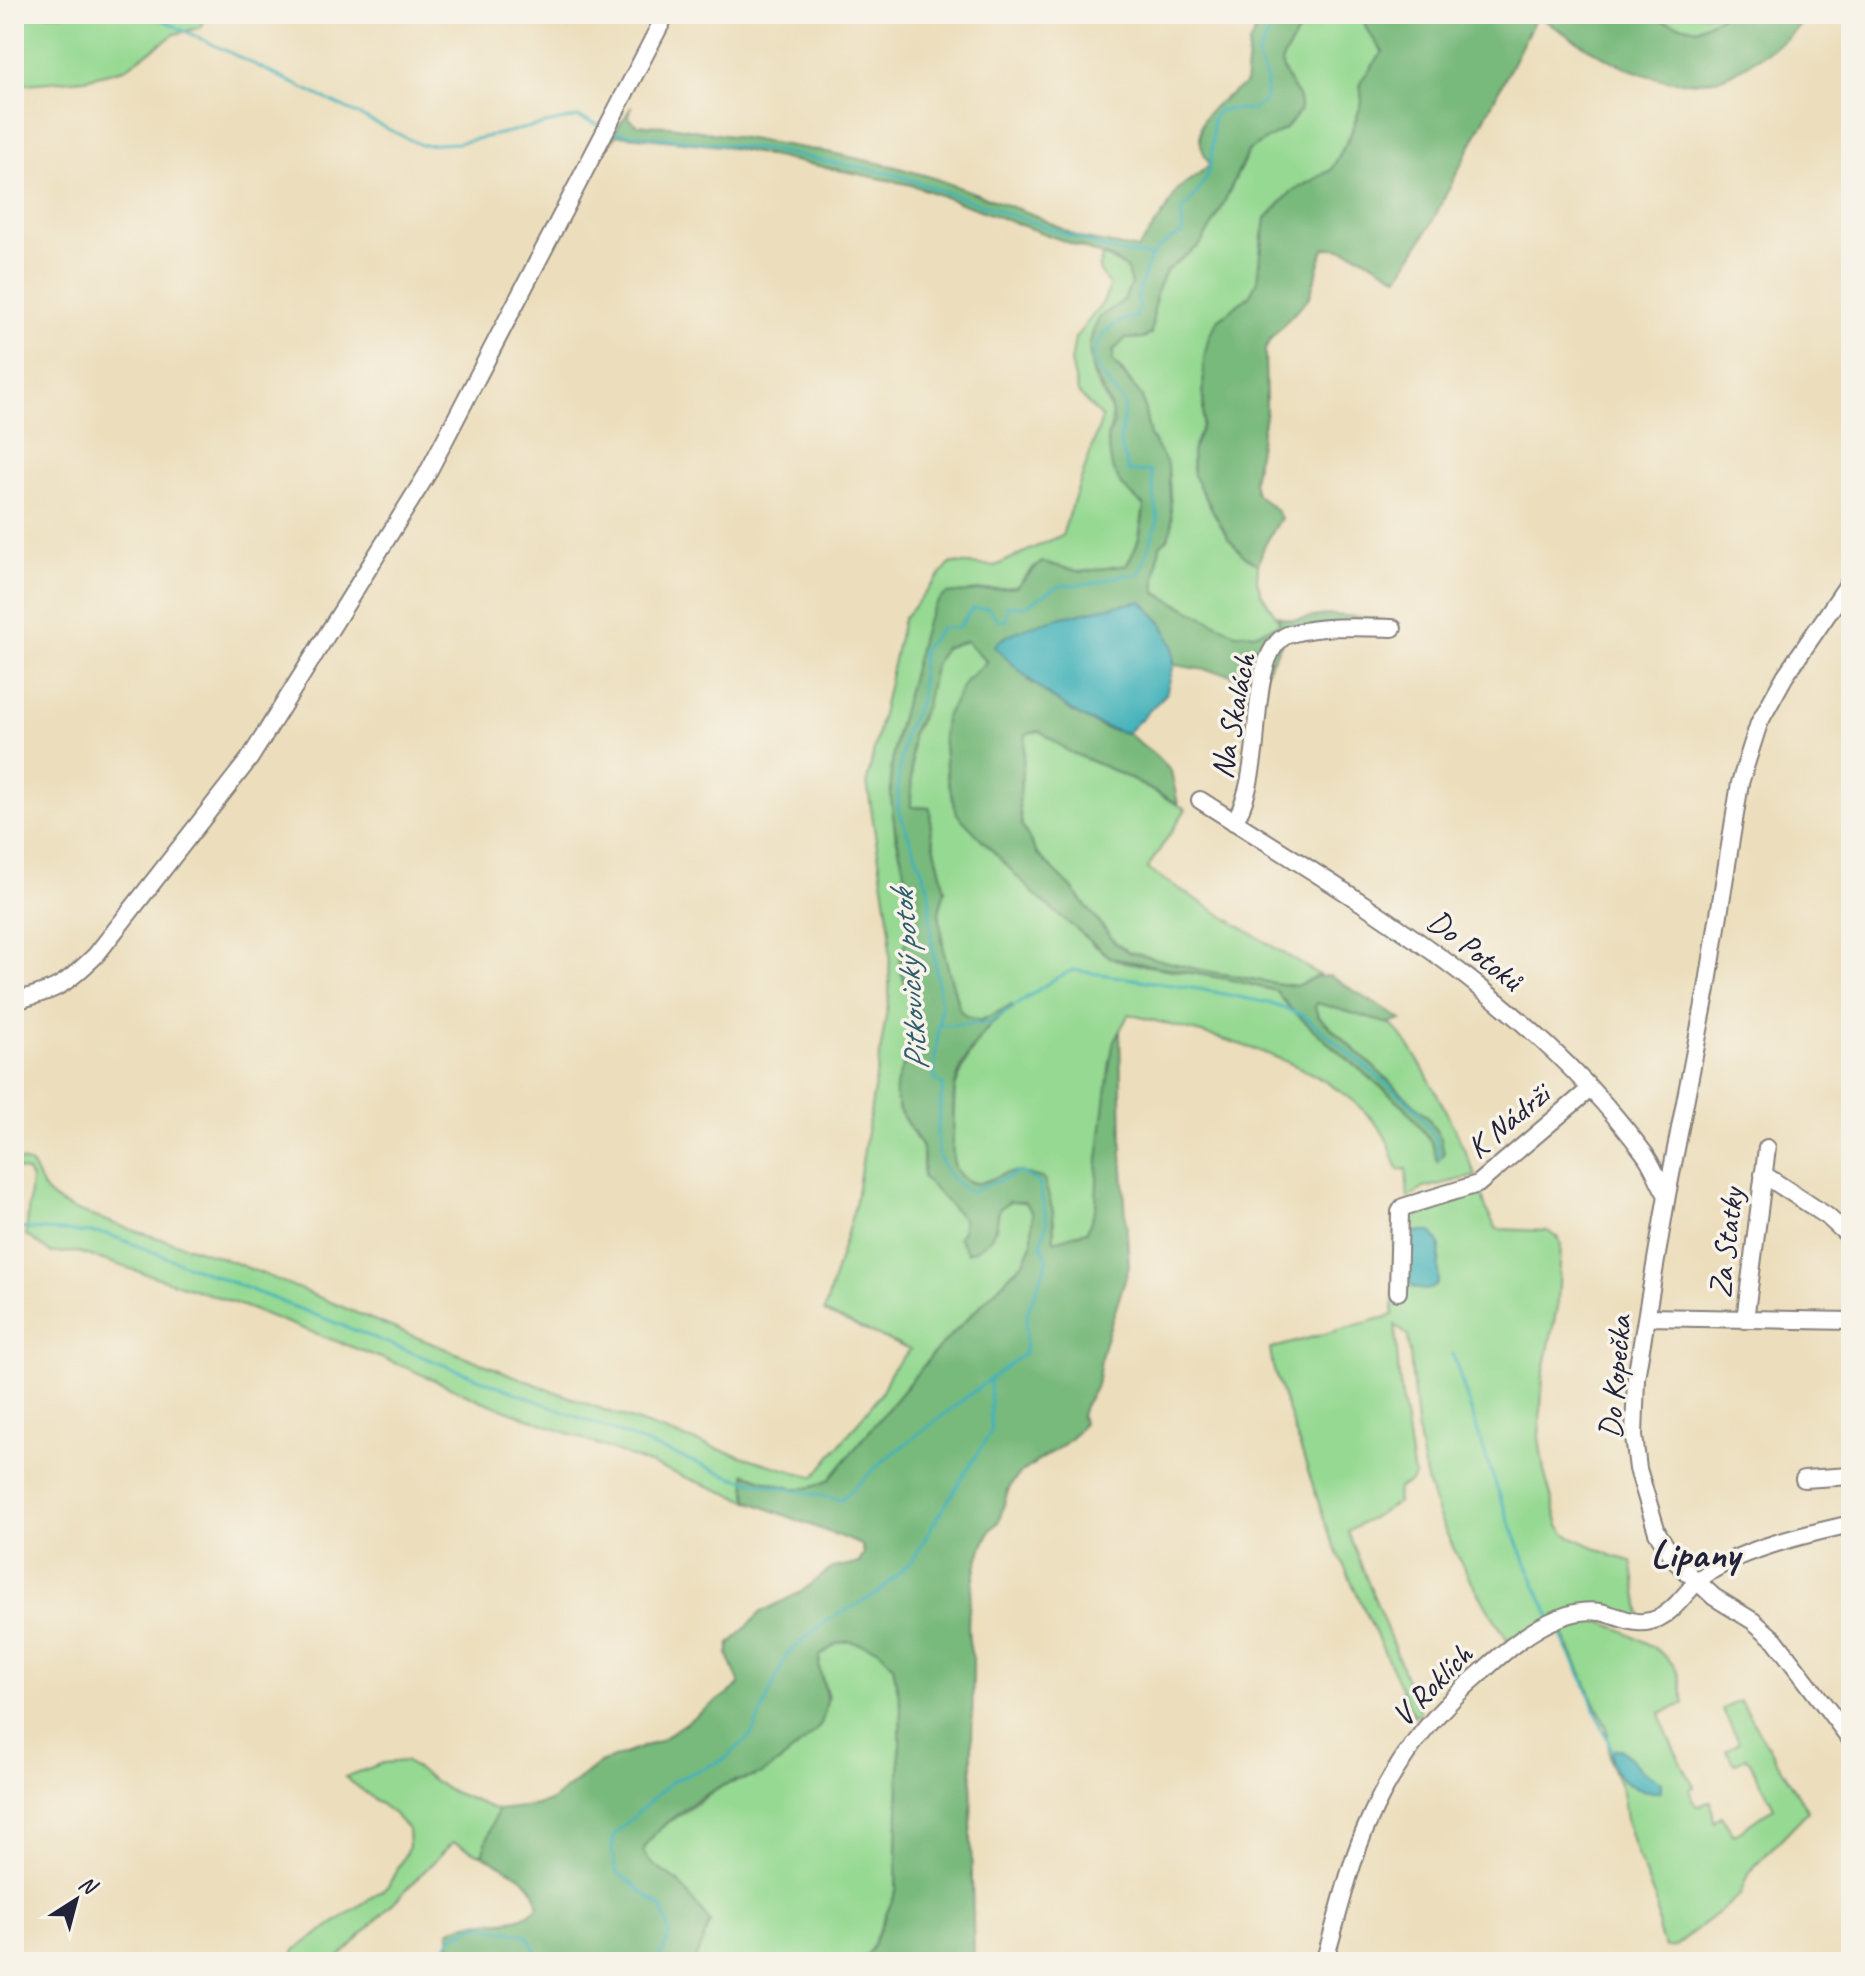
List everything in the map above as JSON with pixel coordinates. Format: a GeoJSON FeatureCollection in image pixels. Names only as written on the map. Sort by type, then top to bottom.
{"type":"FeatureCollection","features":[{"type":"Feature","properties":{"kind":"street"},"geometry":{"type":"LineString","coordinates":[[14,1001],[52,992],[72,979],[96,955],[250,758],[426,476],[666,14]]}},
{"type":"Feature","properties":{"kind":"street","name":"Do Kopečka"},"geometry":{"type":"LineString","coordinates":[[1851,580],[1785,676],[1759,723],[1740,783],[1707,989],[1636,1378],[1634,1436],[1638,1469],[1657,1532],[1674,1560],[1695,1582],[1753,1621],[1775,1640],[1851,1740]]}},
{"type":"Feature","properties":{"kind":"street","name":"Na Skalách"},"geometry":{"type":"LineString","coordinates":[[1234,822],[1245,800],[1264,672],[1278,641],[1287,634],[1345,627],[1393,628]]}},
{"type":"Feature","properties":{"kind":"street","name":"Do Potoků"},"geometry":{"type":"LineString","coordinates":[[1200,800],[1337,885],[1482,987],[1590,1089],[1647,1156],[1657,1181],[1667,1195]]}},
{"type":"Feature","properties":{"kind":"street","name":"K Nádrži"},"geometry":{"type":"LineString","coordinates":[[1398,1292],[1400,1212],[1403,1207],[1478,1184],[1590,1089]]}},
{"type":"Feature","properties":{"kind":"street","name":"Za Statky"},"geometry":{"type":"LineString","coordinates":[[1745,1320],[1767,1148]]}},
{"type":"Feature","properties":{"kind":"street","name":"Za Statky"},"geometry":{"type":"LineString","coordinates":[[1763,1174],[1827,1216],[1851,1238]]}},
{"type":"Feature","properties":{"kind":"street"},"geometry":{"type":"LineString","coordinates":[[1648,1317],[1851,1321]]}},
{"type":"Feature","properties":{"kind":"street"},"geometry":{"type":"LineString","coordinates":[[1804,1479],[1851,1476]]}},
{"type":"Feature","properties":{"kind":"street","name":"V Roklích"},"geometry":{"type":"LineString","coordinates":[[1324,1962],[1366,1826],[1400,1761],[1457,1693],[1512,1647],[1552,1621],[1585,1612],[1602,1612],[1625,1621],[1642,1623],[1660,1617],[1709,1571],[1762,1548],[1851,1524]]}},
{"type":"Feature","properties":{"kind":"green space"},"geometry":{"type":"Polygon","coordinates":[[[14,14],[203,14],[202,27],[175,34],[124,69],[85,79],[14,85],[14,14]]]}},
{"type":"Feature","properties":{"kind":"green space"},"geometry":{"type":"Polygon","coordinates":[[[1264,14],[1315,14],[1310,26],[1298,32],[1281,62],[1299,99],[1300,111],[1286,128],[1248,151],[1217,217],[1200,245],[1166,271],[1156,294],[1151,334],[1143,338],[1125,339],[1113,351],[1113,362],[1142,397],[1150,436],[1168,465],[1172,526],[1168,538],[1160,545],[1156,593],[1235,633],[1254,634],[1280,624],[1278,616],[1297,619],[1337,615],[1383,620],[1287,634],[1254,692],[1230,674],[1174,665],[1173,647],[1029,681],[1074,713],[1104,728],[1127,733],[1154,754],[1171,771],[1178,804],[1068,751],[1040,731],[1026,734],[1019,804],[1022,826],[1037,854],[1071,887],[1115,943],[1129,952],[1196,969],[1296,986],[1315,977],[1330,976],[1402,1020],[1389,1024],[1317,1003],[1315,1007],[1318,1016],[1427,1116],[1441,1138],[1444,1154],[1438,1162],[1431,1142],[1404,1106],[1327,1042],[1276,991],[1111,958],[1035,895],[957,814],[947,778],[943,734],[945,718],[966,680],[987,662],[966,641],[944,648],[934,667],[926,706],[912,733],[911,807],[930,808],[931,832],[945,890],[939,912],[944,953],[959,1008],[964,1015],[980,1021],[1012,1005],[1013,1008],[985,1032],[958,1075],[954,1098],[954,1163],[958,1173],[973,1183],[1012,1173],[1044,1179],[1053,1212],[1054,1241],[1087,1231],[1096,1207],[1098,1160],[1110,1061],[1114,1041],[1120,1031],[1122,1153],[1129,1267],[1102,1352],[1097,1385],[1081,1416],[1083,1422],[1062,1446],[1025,1470],[1013,1482],[998,1522],[984,1544],[974,1576],[968,1629],[973,1658],[971,1839],[974,1962],[862,1962],[871,1949],[896,1892],[901,1707],[893,1665],[878,1649],[849,1641],[836,1644],[820,1656],[826,1701],[822,1721],[812,1734],[763,1773],[727,1784],[689,1806],[656,1833],[643,1851],[651,1863],[678,1882],[710,1922],[694,1962],[452,1962],[449,1931],[472,1923],[517,1919],[538,1907],[532,1888],[526,1881],[482,1855],[497,1810],[551,1801],[600,1763],[659,1741],[740,1685],[728,1655],[730,1644],[761,1612],[801,1592],[832,1568],[859,1563],[864,1553],[862,1545],[748,1501],[745,1474],[777,1485],[798,1488],[809,1488],[830,1479],[933,1354],[1025,1260],[1032,1244],[1032,1212],[1024,1202],[1010,1202],[999,1209],[988,1242],[968,1253],[958,1237],[963,1231],[963,1219],[923,1177],[921,1145],[898,1105],[897,1081],[919,1034],[920,1024],[916,1005],[900,968],[901,953],[916,918],[892,810],[893,758],[923,633],[929,615],[939,600],[946,594],[1016,587],[1042,562],[1081,572],[1126,565],[1139,537],[1144,506],[1121,485],[1112,468],[1107,437],[1114,424],[1110,405],[1092,369],[1089,347],[1100,317],[1124,300],[1131,284],[1126,268],[1113,259],[912,185],[721,146],[618,135],[606,146],[632,106],[628,118],[638,125],[670,126],[892,166],[1034,215],[1080,238],[1138,249],[1178,189],[1210,165],[1200,138],[1201,127],[1213,108],[1245,85],[1249,44],[1264,14]]]}},
{"type":"Feature","properties":{"kind":"green space"},"geometry":{"type":"Polygon","coordinates":[[[1315,14],[1361,14],[1367,30],[1383,52],[1362,92],[1362,102],[1349,138],[1331,170],[1291,192],[1262,234],[1257,282],[1249,296],[1218,320],[1204,357],[1203,424],[1192,452],[1193,475],[1228,538],[1258,565],[1257,580],[1261,593],[1281,624],[1254,634],[1235,633],[1156,593],[1160,545],[1172,526],[1168,465],[1150,436],[1142,397],[1113,362],[1113,351],[1125,339],[1143,338],[1151,333],[1156,294],[1166,270],[1200,245],[1217,217],[1284,77],[1281,62],[1298,32],[1310,26],[1315,14]]]}},
{"type":"Feature","properties":{"kind":"green space"},"geometry":{"type":"Polygon","coordinates":[[[1361,14],[1651,14],[1654,19],[1697,29],[1725,14],[1807,14],[1795,30],[1768,52],[1727,76],[1694,82],[1671,81],[1625,67],[1541,18],[1535,19],[1431,224],[1399,277],[1343,249],[1324,249],[1310,296],[1272,337],[1265,350],[1266,410],[1253,481],[1256,494],[1281,518],[1264,546],[1258,565],[1241,553],[1228,538],[1193,475],[1192,452],[1203,424],[1204,357],[1209,336],[1218,320],[1249,296],[1257,282],[1266,218],[1291,192],[1331,170],[1349,138],[1362,103],[1360,82],[1383,52],[1367,30],[1361,14]]]}},
{"type":"Feature","properties":{"kind":"green space"},"geometry":{"type":"Polygon","coordinates":[[[1651,14],[1725,14],[1697,29],[1654,19],[1651,14]]]}},
{"type":"Feature","properties":{"kind":"green space"},"geometry":{"type":"Polygon","coordinates":[[[1102,255],[1127,268],[1131,284],[1124,300],[1100,317],[1092,367],[1112,416],[1107,437],[1121,485],[1144,506],[1137,548],[1126,565],[1081,572],[1042,562],[1017,587],[969,591],[905,705],[896,734],[891,776],[895,833],[916,918],[913,932],[900,957],[902,974],[914,998],[920,1031],[901,1071],[898,1109],[923,1150],[923,1177],[963,1219],[963,1231],[958,1237],[996,1229],[999,1209],[1010,1202],[1024,1202],[1032,1212],[1032,1244],[1025,1260],[933,1354],[830,1479],[799,1489],[746,1474],[748,1501],[221,1298],[78,1252],[51,1253],[26,1235],[31,1179],[27,1172],[14,1167],[14,1160],[32,1166],[45,1191],[75,1210],[239,1264],[593,1406],[703,1444],[814,1477],[880,1395],[892,1369],[910,1350],[824,1312],[855,1205],[889,998],[890,930],[867,782],[903,619],[951,563],[995,566],[1062,535],[1102,418],[1078,393],[1071,362],[1075,338],[1102,304],[1110,287],[1099,270],[1102,255]]]}},
{"type":"Feature","properties":{"kind":"green space"},"geometry":{"type":"Polygon","coordinates":[[[966,641],[987,663],[966,680],[943,734],[947,778],[1093,945],[1117,961],[1232,980],[1276,991],[1327,1042],[1404,1106],[1431,1142],[1438,1161],[1427,1116],[1318,1016],[1314,1007],[1317,1003],[1333,1006],[1388,1023],[1399,1033],[1424,1070],[1476,1176],[1424,1188],[1408,1198],[1406,1169],[1398,1170],[1381,1130],[1358,1105],[1330,1084],[1266,1053],[1129,1014],[1114,1041],[1098,1160],[1096,1207],[1087,1231],[1054,1242],[1054,1221],[1007,1173],[980,1185],[963,1179],[955,1168],[952,1155],[955,1087],[968,1057],[985,1032],[1000,1015],[1013,1008],[1011,1006],[980,1021],[964,1015],[959,1008],[944,953],[939,912],[945,890],[931,832],[930,808],[911,807],[912,733],[919,723],[934,667],[944,648],[966,641]]]}},
{"type":"Feature","properties":{"kind":"green space"},"geometry":{"type":"Polygon","coordinates":[[[1040,731],[1068,751],[1119,773],[1186,809],[1147,869],[1319,975],[1296,986],[1267,982],[1129,952],[1116,943],[1071,887],[1037,854],[1022,826],[1019,804],[1026,734],[1040,731]]]}},
{"type":"Feature","properties":{"kind":"green space"},"geometry":{"type":"Polygon","coordinates":[[[1480,1189],[1487,1212],[1497,1229],[1547,1231],[1559,1238],[1558,1302],[1543,1376],[1539,1438],[1544,1471],[1559,1525],[1566,1534],[1615,1557],[1632,1561],[1642,1623],[1585,1612],[1512,1647],[1458,1557],[1440,1520],[1427,1480],[1419,1440],[1408,1336],[1395,1325],[1399,1377],[1414,1477],[1411,1482],[1398,1488],[1397,1503],[1348,1532],[1421,1715],[1414,1716],[1330,1536],[1273,1367],[1270,1349],[1393,1315],[1395,1225],[1406,1213],[1480,1189]]]}},
{"type":"Feature","properties":{"kind":"green space"},"geometry":{"type":"Polygon","coordinates":[[[1583,1617],[1636,1637],[1672,1664],[1679,1677],[1684,1704],[1660,1713],[1668,1737],[1694,1787],[1689,1790],[1697,1807],[1711,1801],[1714,1822],[1721,1816],[1734,1835],[1774,1807],[1747,1757],[1735,1764],[1726,1750],[1739,1742],[1722,1709],[1740,1701],[1808,1811],[1749,1872],[1740,1895],[1674,1947],[1665,1948],[1659,1932],[1656,1901],[1637,1855],[1622,1792],[1610,1761],[1607,1728],[1559,1625],[1583,1617]]]}},
{"type":"Feature","properties":{"kind":"green space"},"geometry":{"type":"Polygon","coordinates":[[[849,1641],[878,1649],[893,1665],[901,1707],[896,1892],[871,1949],[862,1962],[694,1962],[710,1922],[643,1851],[655,1832],[724,1785],[762,1774],[800,1745],[821,1724],[828,1697],[819,1668],[820,1656],[836,1644],[849,1641]]]}},
{"type":"Feature","properties":{"kind":"green space"},"geometry":{"type":"Polygon","coordinates":[[[405,1761],[448,1790],[497,1810],[482,1855],[453,1842],[335,1962],[289,1962],[295,1950],[388,1886],[409,1847],[408,1829],[395,1815],[345,1777],[383,1763],[405,1761]]]}},
{"type":"Feature","properties":{"kind":"water"},"geometry":{"type":"Polygon","coordinates":[[[1142,601],[1163,624],[1173,647],[1174,665],[1166,694],[1127,733],[1108,728],[1072,711],[1038,687],[994,646],[1020,630],[1040,623],[1142,601]]]}},
{"type":"Feature","properties":{"kind":"water"},"geometry":{"type":"Polygon","coordinates":[[[1416,1232],[1432,1232],[1440,1245],[1438,1283],[1430,1289],[1413,1287],[1406,1276],[1406,1239],[1416,1232]]]}},
{"type":"Feature","properties":{"kind":"water"},"geometry":{"type":"Polygon","coordinates":[[[1621,1749],[1639,1768],[1661,1782],[1661,1792],[1634,1787],[1619,1776],[1614,1768],[1612,1750],[1621,1749]]]}},
{"type":"Feature","properties":{"kind":"waterway"},"geometry":{"type":"LineString","coordinates":[[150,14],[421,145],[457,143],[578,117],[600,125]]}},
{"type":"Feature","properties":{"kind":"waterway","name":"Pitkovický potok"},"geometry":{"type":"LineString","coordinates":[[655,1962],[664,1950],[669,1935],[667,1923],[662,1908],[616,1871],[612,1851],[614,1835],[671,1782],[725,1759],[752,1734],[787,1654],[826,1621],[877,1594],[913,1560],[991,1432],[990,1379],[1025,1353],[1027,1313],[1048,1260],[1041,1246],[1047,1222],[1039,1183],[1021,1172],[970,1192],[955,1182],[946,1170],[937,1145],[943,1084],[935,1080],[934,1070],[941,1005],[931,935],[929,889],[898,808],[898,781],[905,733],[921,699],[922,651],[941,628],[958,628],[972,609],[987,608],[999,620],[1006,621],[1007,605],[1024,607],[1058,586],[1139,575],[1158,520],[1151,471],[1129,472],[1120,442],[1125,404],[1097,367],[1096,349],[1104,333],[1111,327],[1136,317],[1140,306],[1137,299],[1150,259],[1162,246],[1183,233],[1181,212],[1200,188],[1209,169],[1213,118],[1220,110],[1253,109],[1265,101],[1267,81],[1257,57],[1278,14]]}},
{"type":"Feature","properties":{"kind":"waterway"},"geometry":{"type":"LineString","coordinates":[[611,129],[621,133],[769,150],[897,175],[1114,251],[1150,256]]}},
{"type":"Feature","properties":{"kind":"waterway"},"geometry":{"type":"LineString","coordinates":[[940,1025],[989,1023],[1073,970],[1269,1003],[1304,1016],[1416,1108],[1437,1141],[1440,1158]]}},
{"type":"Feature","properties":{"kind":"waterway"},"geometry":{"type":"LineString","coordinates":[[14,1228],[107,1234],[735,1478],[841,1500],[882,1462],[990,1379]]}},
{"type":"Feature","properties":{"kind":"waterway"},"geometry":{"type":"LineString","coordinates":[[1453,1354],[1509,1520],[1550,1616]]}},
{"type":"Feature","properties":{"kind":"waterway"},"geometry":{"type":"LineString","coordinates":[[1556,1626],[1584,1682],[1612,1750]]}},
{"type":"Feature","properties":{"kind":"waterway","name":"Pitkovický potok"},"geometry":{"type":"LineString","coordinates":[[433,1962],[454,1935],[478,1925],[527,1935],[541,1962]]}},
{"type":"Feature","properties":{"kind":"district","name":"Lipany"},"geometry":{"type":"Point","coordinates":[1695,1554]}}]}
